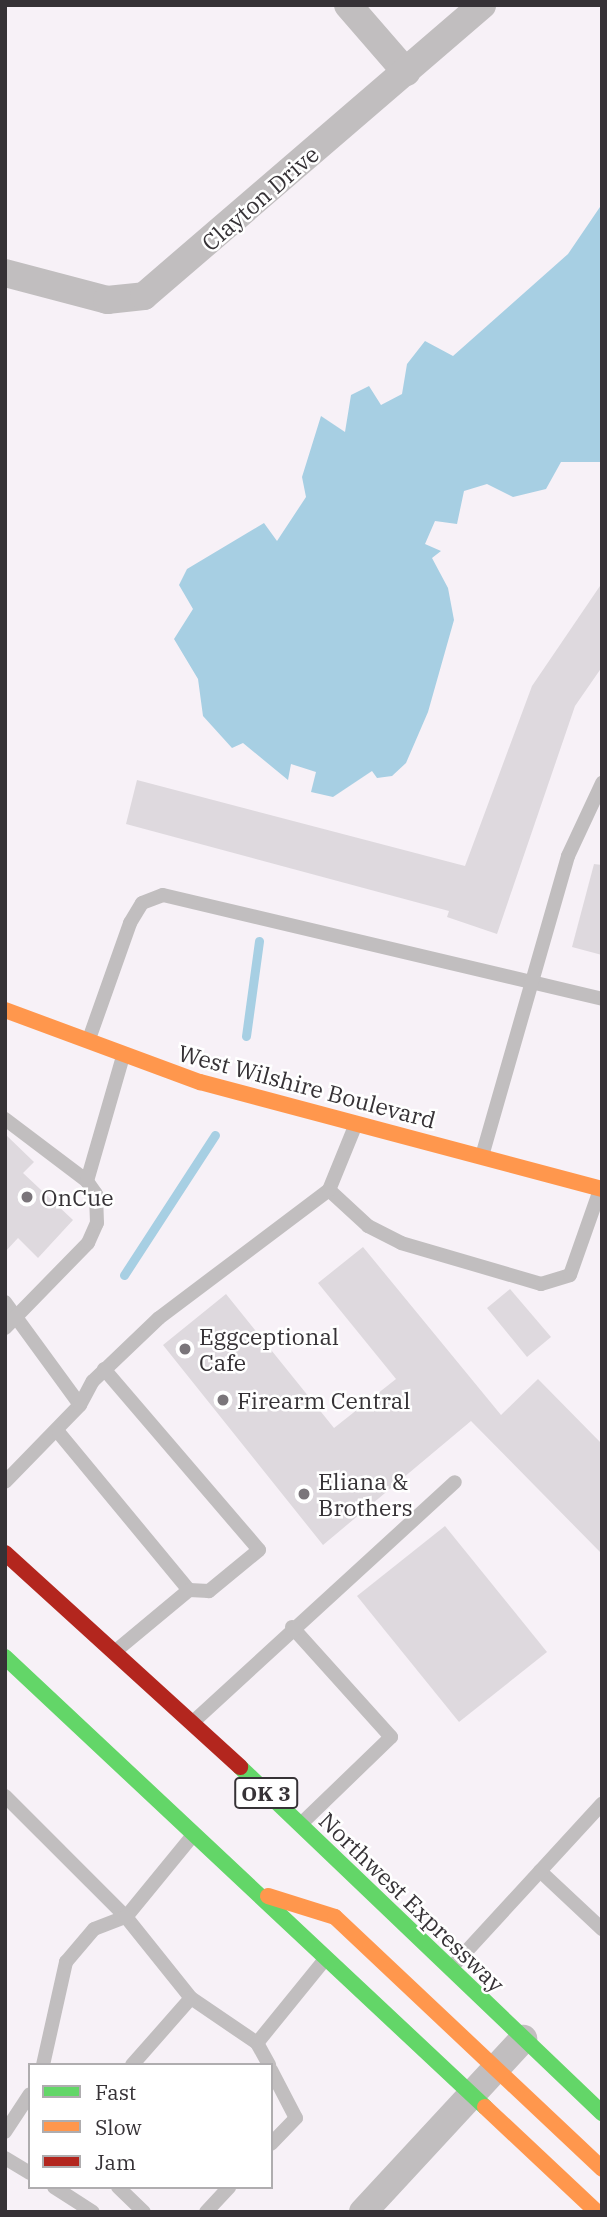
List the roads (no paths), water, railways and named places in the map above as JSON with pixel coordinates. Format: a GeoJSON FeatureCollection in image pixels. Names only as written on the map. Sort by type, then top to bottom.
{"type":"FeatureCollection","features":[{"type":"Feature","properties":{"kind":"main road","name":"West Wilshire Boulevard"},"geometry":{"type":"LineString","coordinates":[[5,1010],[123,1056],[356,1124],[601,1189]]}},
{"type":"Feature","properties":{"kind":"main road","name":"Northwest Expressway"},"geometry":{"type":"LineString","coordinates":[[5,1553],[117,1649],[602,2113]]}},
{"type":"Feature","properties":{"kind":"main road"},"geometry":{"type":"LineString","coordinates":[[5,1657],[256,1893],[474,2092],[597,2212]]}},
{"type":"Feature","properties":{"kind":"main road"},"geometry":{"type":"LineString","coordinates":[[256,1893],[335,1917],[602,2169]]}},
{"type":"Feature","properties":{"kind":"street"},"geometry":{"type":"LineString","coordinates":[[348,5],[406,72]]}},
{"type":"Feature","properties":{"kind":"street","name":"Clayton Drive"},"geometry":{"type":"LineString","coordinates":[[5,272],[107,300],[144,296],[482,5]]}},
{"type":"Feature","properties":{"kind":"street"},"geometry":{"type":"LineString","coordinates":[[363,2212],[523,2039]]}},
{"type":"Feature","properties":{"kind":"lane"},"geometry":{"type":"LineString","coordinates":[[482,1157],[528,981],[568,856],[602,783]]}},
{"type":"Feature","properties":{"kind":"lane"},"geometry":{"type":"LineString","coordinates":[[88,1043],[130,923],[142,903],[163,895],[602,999]]}},
{"type":"Feature","properties":{"kind":"lane"},"geometry":{"type":"LineString","coordinates":[[87,1181],[123,1056]]}},
{"type":"Feature","properties":{"kind":"lane"},"geometry":{"type":"LineString","coordinates":[[5,1119],[87,1181],[99,1209],[88,1243],[5,1328]]}},
{"type":"Feature","properties":{"kind":"lane"},"geometry":{"type":"LineString","coordinates":[[5,1482],[59,1433],[104,1369],[159,1318],[329,1191],[356,1124]]}},
{"type":"Feature","properties":{"kind":"lane"},"geometry":{"type":"LineString","coordinates":[[329,1191],[368,1226],[401,1243],[541,1284],[570,1275],[601,1189]]}},
{"type":"Feature","properties":{"kind":"lane"},"geometry":{"type":"LineString","coordinates":[[5,1302],[80,1405]]}},
{"type":"Feature","properties":{"kind":"lane"},"geometry":{"type":"LineString","coordinates":[[104,1369],[259,1550],[209,1591],[189,1590],[117,1649]]}},
{"type":"Feature","properties":{"kind":"lane"},"geometry":{"type":"LineString","coordinates":[[59,1433],[189,1590]]}},
{"type":"Feature","properties":{"kind":"lane"},"geometry":{"type":"LineString","coordinates":[[193,1723],[292,1628],[455,1482]]}},
{"type":"Feature","properties":{"kind":"lane"},"geometry":{"type":"LineString","coordinates":[[292,1628],[391,1737],[299,1825]]}},
{"type":"Feature","properties":{"kind":"lane"},"geometry":{"type":"LineString","coordinates":[[5,1685],[18,1669]]}},
{"type":"Feature","properties":{"kind":"lane"},"geometry":{"type":"LineString","coordinates":[[5,1796],[126,1917],[191,1998],[257,2043],[268,2063]]}},
{"type":"Feature","properties":{"kind":"lane"},"geometry":{"type":"LineString","coordinates":[[450,1970],[602,1804]]}},
{"type":"Feature","properties":{"kind":"lane"},"geometry":{"type":"LineString","coordinates":[[43,2063],[66,1962],[94,1929],[126,1917],[194,1834]]}},
{"type":"Feature","properties":{"kind":"lane"},"geometry":{"type":"LineString","coordinates":[[540,1871],[602,1929]]}},
{"type":"Feature","properties":{"kind":"lane"},"geometry":{"type":"LineString","coordinates":[[257,2043],[327,1957]]}},
{"type":"Feature","properties":{"kind":"lane"},"geometry":{"type":"LineString","coordinates":[[134,2063],[191,1998]]}},
{"type":"Feature","properties":{"kind":"lane"},"geometry":{"type":"LineString","coordinates":[[273,2074],[296,2118],[273,2142]]}},
{"type":"Feature","properties":{"kind":"lane"},"geometry":{"type":"LineString","coordinates":[[5,2132],[28,2097]]}},
{"type":"Feature","properties":{"kind":"lane"},"geometry":{"type":"LineString","coordinates":[[5,2158],[28,2172]]}},
{"type":"Feature","properties":{"kind":"lane"},"geometry":{"type":"LineString","coordinates":[[57,2189],[93,2212]]}},
{"type":"Feature","properties":{"kind":"lane"},"geometry":{"type":"LineString","coordinates":[[120,2189],[144,2212]]}},
{"type":"Feature","properties":{"kind":"lane"},"geometry":{"type":"LineString","coordinates":[[205,2212],[227,2189]]}},
{"type":"Feature","properties":{"kind":"water"},"geometry":{"type":"Polygon","coordinates":[[[602,204],[602,462],[561,462],[546,489],[513,497],[487,484],[464,491],[457,524],[435,521],[425,544],[441,551],[432,558],[448,588],[454,620],[428,712],[406,763],[392,776],[377,778],[372,771],[333,797],[311,792],[316,772],[291,764],[288,780],[243,743],[232,748],[203,716],[198,679],[174,639],[193,609],[179,585],[187,569],[264,523],[277,541],[306,497],[302,477],[321,416],[345,432],[351,395],[369,386],[381,405],[402,394],[407,364],[425,341],[453,356],[568,254],[602,204]]]}},
{"type":"Feature","properties":{"kind":"waterway"},"geometry":{"type":"LineString","coordinates":[[246,1036],[259,941]]}},
{"type":"Feature","properties":{"kind":"waterway"},"geometry":{"type":"LineString","coordinates":[[124,1275],[215,1135]]}},
{"type":"Feature","properties":{"kind":"place","name":"OnCue"},"geometry":{"type":"Point","coordinates":[27,1197]}},
{"type":"Feature","properties":{"kind":"place","name":"Eggceptional Cafe"},"geometry":{"type":"Point","coordinates":[185,1349]}},
{"type":"Feature","properties":{"kind":"place","name":"Firearm Central"},"geometry":{"type":"Point","coordinates":[223,1400]}},
{"type":"Feature","properties":{"kind":"place","name":"Eliana & Brothers"},"geometry":{"type":"Point","coordinates":[304,1494]}}]}
